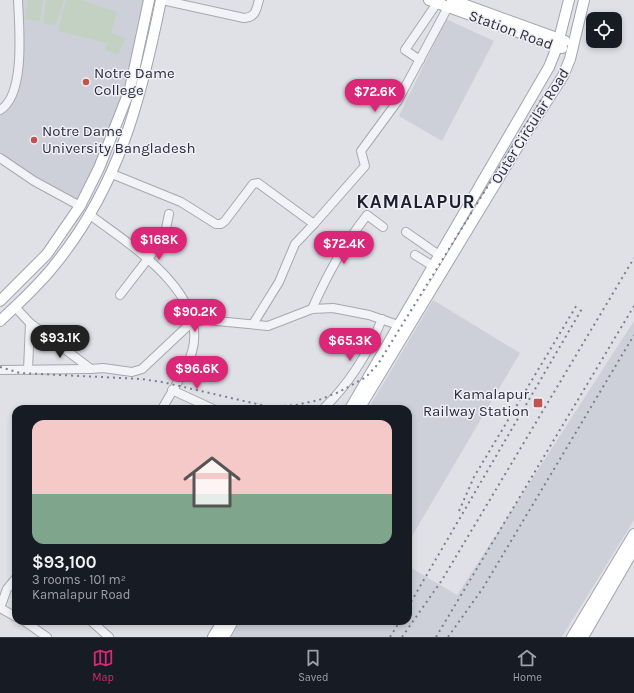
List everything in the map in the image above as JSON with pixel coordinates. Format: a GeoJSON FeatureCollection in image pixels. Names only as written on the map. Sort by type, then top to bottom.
{"type":"FeatureCollection","features":[{"type":"Feature","properties":{"kind":"main road"},"geometry":{"type":"LineString","coordinates":[[1,299],[47,254],[80,206],[99,168],[130,89],[149,0]]}},
{"type":"Feature","properties":{"kind":"main road"},"geometry":{"type":"LineString","coordinates":[[0,321],[53,268],[90,215],[112,174],[142,86],[162,0]]}},
{"type":"Feature","properties":{"kind":"main road","name":"Outer Circular Road"},"geometry":{"type":"LineString","coordinates":[[352,405],[549,67],[558,43],[570,0]]}},
{"type":"Feature","properties":{"kind":"main road","name":"Outer Circular Road"},"geometry":{"type":"LineString","coordinates":[[361,405],[510,158],[563,76],[569,65],[572,46],[584,0]]}},
{"type":"Feature","properties":{"kind":"main road","name":"Station Road"},"geometry":{"type":"LineString","coordinates":[[435,1],[450,4],[558,43],[572,46]]}},
{"type":"Feature","properties":{"kind":"main road"},"geometry":{"type":"LineString","coordinates":[[572,637],[634,534]]}},
{"type":"Feature","properties":{"kind":"main road"},"geometry":{"type":"LineString","coordinates":[[583,637],[633,553]]}},
{"type":"Feature","properties":{"kind":"main road"},"geometry":{"type":"LineString","coordinates":[[213,637],[220,625]]}},
{"type":"Feature","properties":{"kind":"main road"},"geometry":{"type":"LineString","coordinates":[[224,637],[231,625]]}},
{"type":"Feature","properties":{"kind":"street"},"geometry":{"type":"LineString","coordinates":[[0,110],[11,94],[20,60],[18,0]]}},
{"type":"Feature","properties":{"kind":"street"},"geometry":{"type":"LineString","coordinates":[[162,0],[244,18],[252,17],[255,14],[259,0]]}},
{"type":"Feature","properties":{"kind":"street"},"geometry":{"type":"LineString","coordinates":[[420,60],[405,50],[435,1]]}},
{"type":"Feature","properties":{"kind":"street"},"geometry":{"type":"LineString","coordinates":[[253,324],[280,282],[295,244],[365,166],[361,151],[397,102],[450,4]]}},
{"type":"Feature","properties":{"kind":"street"},"geometry":{"type":"LineString","coordinates":[[0,158],[34,181],[80,206]]}},
{"type":"Feature","properties":{"kind":"street"},"geometry":{"type":"LineString","coordinates":[[112,174],[181,202],[216,224],[221,224],[226,221],[253,184],[258,183],[314,224]]}},
{"type":"Feature","properties":{"kind":"street"},"geometry":{"type":"LineString","coordinates":[[120,295],[164,238],[169,214]]}},
{"type":"Feature","properties":{"kind":"street"},"geometry":{"type":"LineString","coordinates":[[90,215],[148,259],[175,286],[184,299],[192,322],[192,350],[164,405]]}},
{"type":"Feature","properties":{"kind":"street"},"geometry":{"type":"LineString","coordinates":[[312,309],[326,278],[345,243],[367,215],[383,227]]}},
{"type":"Feature","properties":{"kind":"street"},"geometry":{"type":"LineString","coordinates":[[406,232],[439,255]]}},
{"type":"Feature","properties":{"kind":"street"},"geometry":{"type":"LineString","coordinates":[[415,255],[433,266]]}},
{"type":"Feature","properties":{"kind":"street"},"geometry":{"type":"LineString","coordinates":[[15,307],[30,323],[91,369]]}},
{"type":"Feature","properties":{"kind":"street"},"geometry":{"type":"LineString","coordinates":[[0,370],[103,368],[138,372],[192,322],[206,320],[268,326],[312,309],[333,308],[348,310],[398,325]]}},
{"type":"Feature","properties":{"kind":"street"},"geometry":{"type":"LineString","coordinates":[[327,405],[356,372],[368,351],[382,319]]}},
{"type":"Feature","properties":{"kind":"street"},"geometry":{"type":"LineString","coordinates":[[28,370],[30,323]]}},
{"type":"Feature","properties":{"kind":"street"},"geometry":{"type":"LineString","coordinates":[[172,390],[204,405]]}},
{"type":"Feature","properties":{"kind":"street"},"geometry":{"type":"LineString","coordinates":[[12,582],[3,592],[0,608],[12,615]]}},
{"type":"Feature","properties":{"kind":"street"},"geometry":{"type":"LineString","coordinates":[[30,625],[46,637]]}},
{"type":"Feature","properties":{"kind":"street"},"geometry":{"type":"LineString","coordinates":[[96,625],[109,637]]}},
{"type":"Feature","properties":{"kind":"shaded area","name":"Notre Dame College"},"geometry":{"type":"Polygon","coordinates":[[[21,0],[144,0],[132,72],[80,206],[0,158],[0,110],[14,88],[21,0]]]}},
{"type":"Feature","properties":{"kind":"shaded area"},"geometry":{"type":"Polygon","coordinates":[[[446,19],[494,41],[442,141],[399,116],[446,19]]]}},
{"type":"Feature","properties":{"kind":"shaded area"},"geometry":{"type":"Polygon","coordinates":[[[433,300],[520,353],[412,536],[412,405],[370,405],[433,300]]]}},
{"type":"Feature","properties":{"kind":"shaded area"},"geometry":{"type":"Polygon","coordinates":[[[634,321],[634,520],[562,637],[231,637],[238,625],[412,625],[412,568],[457,595],[634,321]]]}},
{"type":"Feature","properties":{"kind":"green space"},"geometry":{"type":"Polygon","coordinates":[[[28,0],[43,0],[40,21],[25,19],[28,0]]]}},
{"type":"Feature","properties":{"kind":"green space"},"geometry":{"type":"Polygon","coordinates":[[[46,0],[64,0],[56,25],[43,23],[46,0]]]}},
{"type":"Feature","properties":{"kind":"green space"},"geometry":{"type":"Polygon","coordinates":[[[66,0],[82,0],[117,12],[111,33],[125,38],[118,55],[105,50],[107,43],[58,31],[66,0]]]}},
{"type":"Feature","properties":{"kind":"railway"},"geometry":{"type":"LineString","coordinates":[[296,405],[319,400],[339,392],[366,377],[378,364],[549,87]]}},
{"type":"Feature","properties":{"kind":"railway"},"geometry":{"type":"LineString","coordinates":[[412,623],[442,580],[634,258]]}},
{"type":"Feature","properties":{"kind":"railway"},"geometry":{"type":"LineString","coordinates":[[459,511],[474,477],[578,303]]}},
{"type":"Feature","properties":{"kind":"railway"},"geometry":{"type":"LineString","coordinates":[[436,637],[634,306]]}},
{"type":"Feature","properties":{"kind":"railway"},"geometry":{"type":"LineString","coordinates":[[412,600],[583,307]]}},
{"type":"Feature","properties":{"kind":"railway"},"geometry":{"type":"LineString","coordinates":[[448,637],[483,588],[634,335]]}},
{"type":"Feature","properties":{"kind":"railway"},"geometry":{"type":"LineString","coordinates":[[0,367],[20,373],[141,379],[162,382],[261,405]]}},
{"type":"Feature","properties":{"kind":"railway"},"geometry":{"type":"LineString","coordinates":[[390,637],[398,625]]}},
{"type":"Feature","properties":{"kind":"railway"},"geometry":{"type":"LineString","coordinates":[[402,637],[410,625]]}},
{"type":"Feature","properties":{"kind":"place","name":"Notre Dame College"},"geometry":{"type":"Point","coordinates":[86,82]}},
{"type":"Feature","properties":{"kind":"place","name":"Notre Dame University Bangladesh"},"geometry":{"type":"Point","coordinates":[34,140]}},
{"type":"Feature","properties":{"kind":"place","name":"Kamalapur Railway Station"},"geometry":{"type":"Point","coordinates":[538,403]}},
{"type":"Feature","properties":{"kind":"district","name":"KAMALAPUR"},"geometry":{"type":"Point","coordinates":[416,201]}}]}
